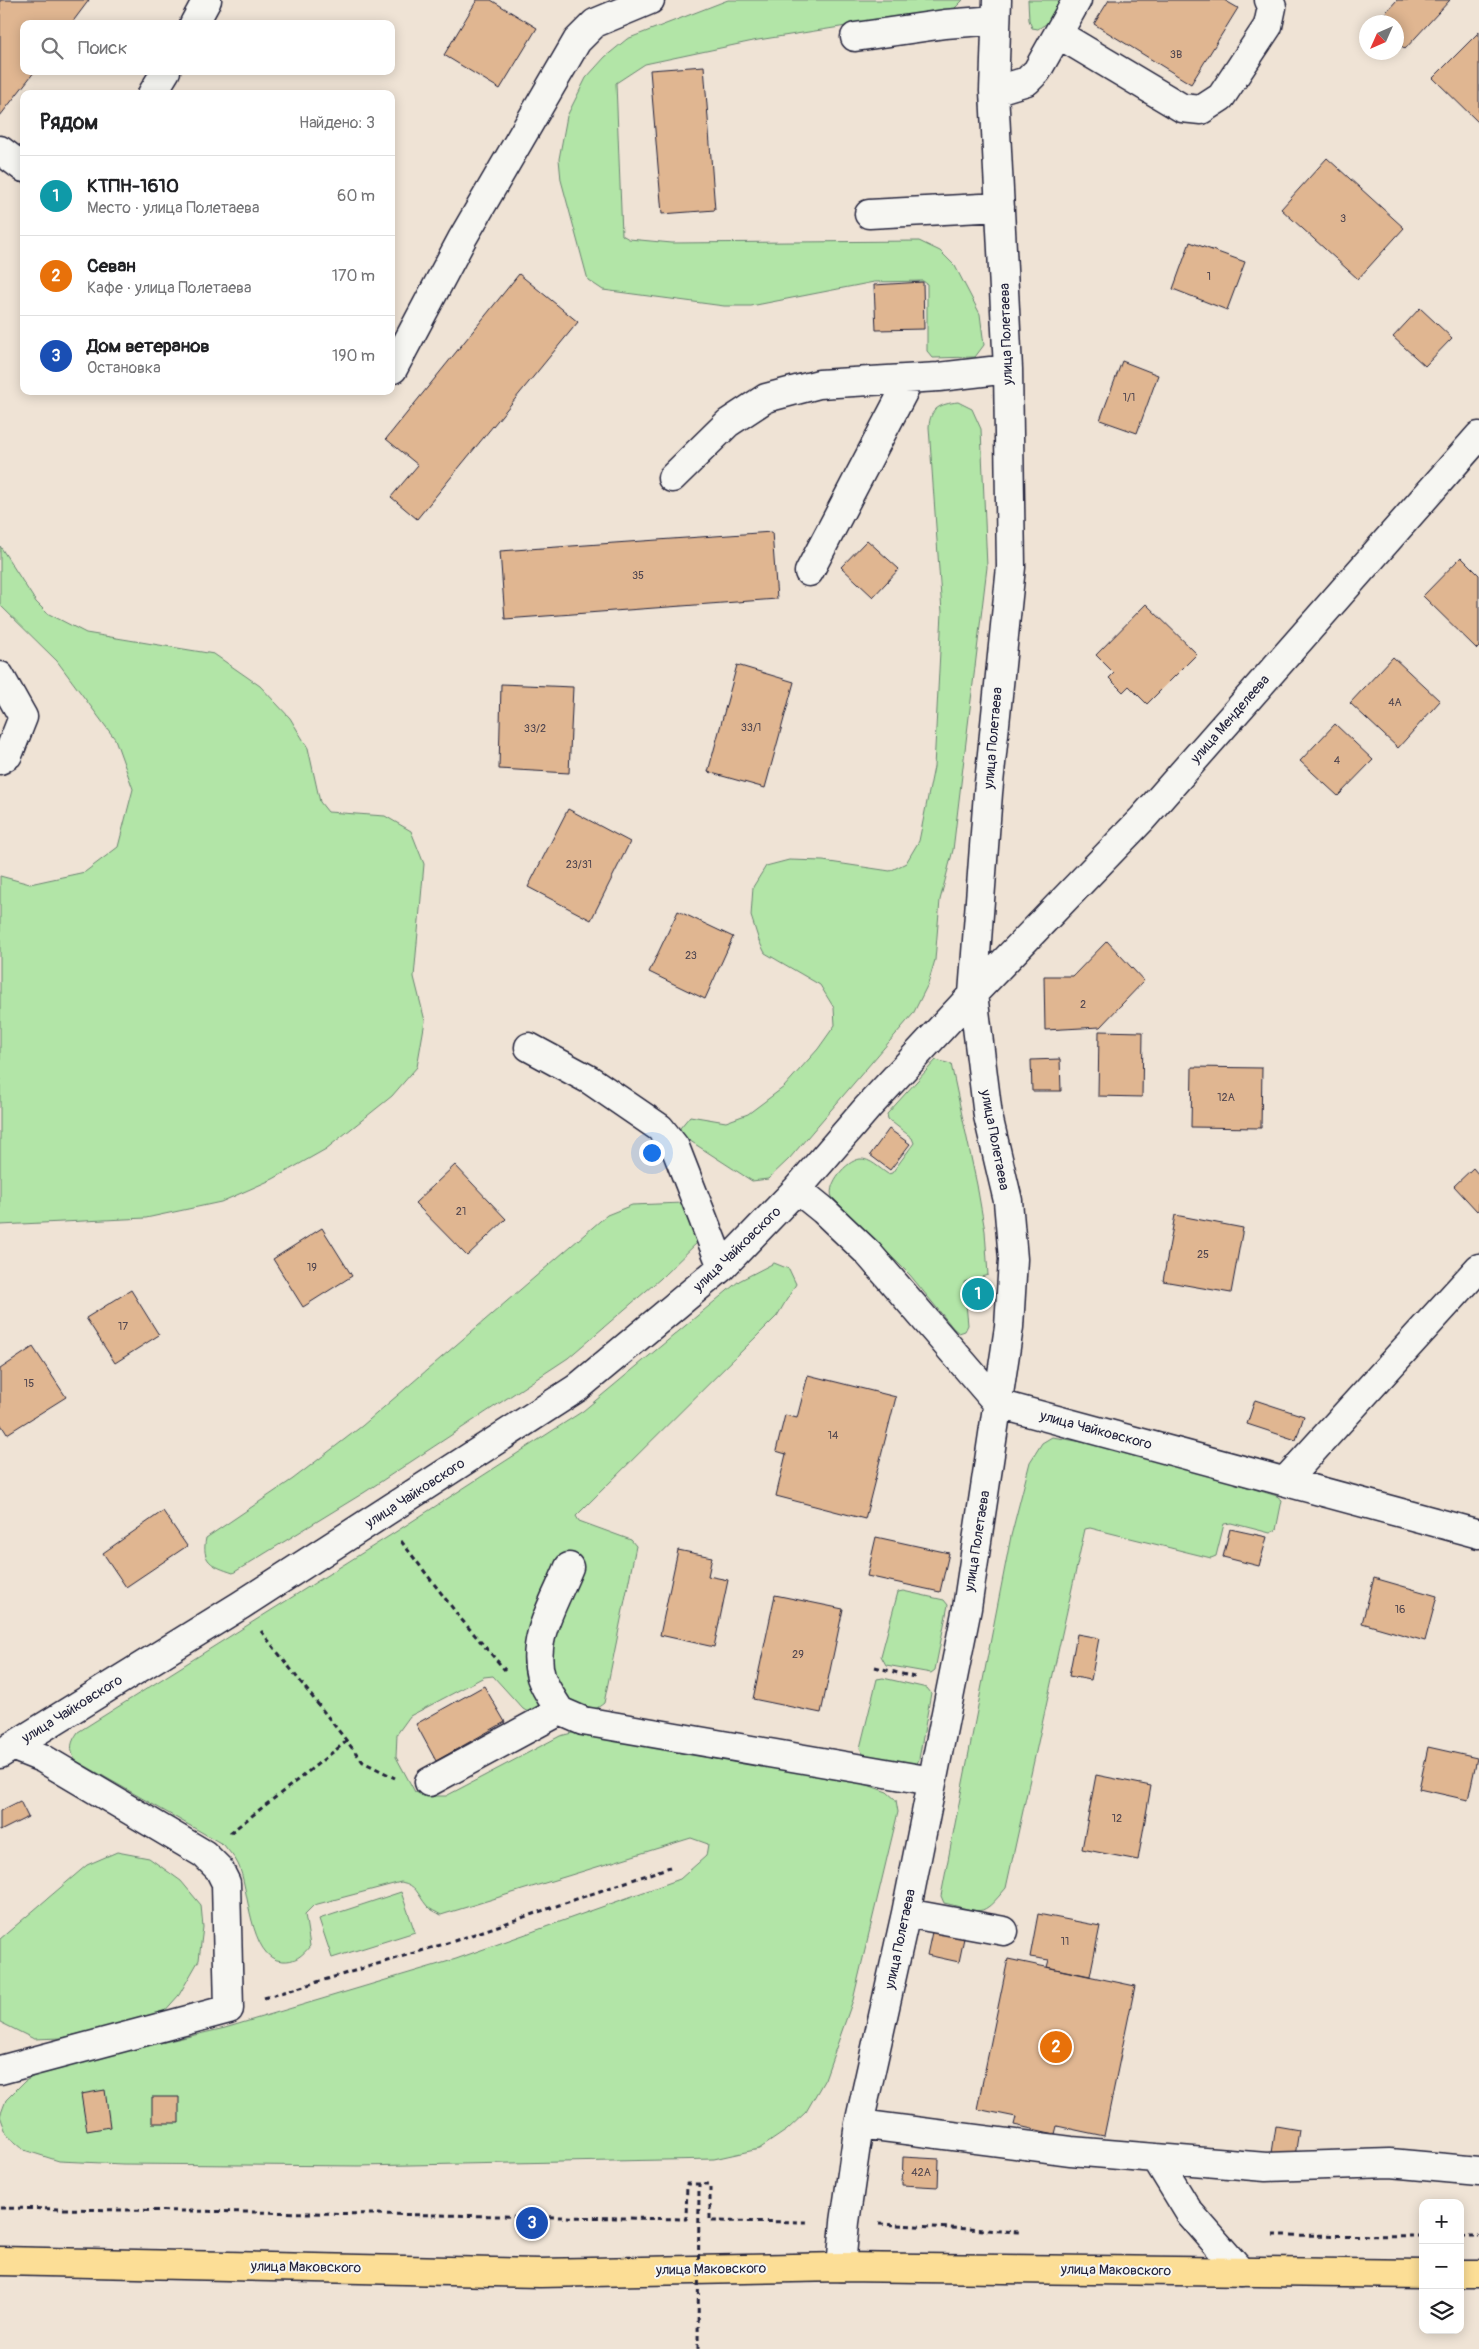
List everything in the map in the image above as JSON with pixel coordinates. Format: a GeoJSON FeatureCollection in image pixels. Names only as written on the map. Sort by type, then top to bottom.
{"type":"FeatureCollection","features":[{"type":"Feature","properties":{"kind":"highway","name":"улица Маковского"},"geometry":{"type":"LineString","coordinates":[[0,2261],[540,2273],[841,2267],[1419,2274]]}},
{"type":"Feature","properties":{"kind":"highway"},"geometry":{"type":"LineString","coordinates":[[1464,2274],[1479,2274]]}},
{"type":"Feature","properties":{"kind":"street"},"geometry":{"type":"LineString","coordinates":[[196,20],[207,0]]}},
{"type":"Feature","properties":{"kind":"street"},"geometry":{"type":"LineString","coordinates":[[395,365],[462,239],[577,41],[595,23],[650,0]]}},
{"type":"Feature","properties":{"kind":"street"},"geometry":{"type":"LineString","coordinates":[[994,91],[1027,81],[1037,71],[1077,0]]}},
{"type":"Feature","properties":{"kind":"street"},"geometry":{"type":"LineString","coordinates":[[1058,34],[1182,108],[1201,110],[1221,97],[1268,26],[1272,7],[1269,0]]}},
{"type":"Feature","properties":{"kind":"street"},"geometry":{"type":"LineString","coordinates":[[855,37],[945,24],[996,10]]}},
{"type":"Feature","properties":{"kind":"street","name":"улица Полетаева"},"geometry":{"type":"LineString","coordinates":[[841,2267],[844,2222],[859,2124],[906,1913],[967,1608],[1009,1327],[1013,1259],[1008,1201],[988,1116],[974,994],[988,793],[1011,567],[1008,369],[994,91],[996,10]]}},
{"type":"Feature","properties":{"kind":"street"},"geometry":{"type":"LineString","coordinates":[[154,90],[164,75]]}},
{"type":"Feature","properties":{"kind":"street"},"geometry":{"type":"LineString","coordinates":[[0,150],[20,165]]}},
{"type":"Feature","properties":{"kind":"street"},"geometry":{"type":"LineString","coordinates":[[869,214],[1000,207]]}},
{"type":"Feature","properties":{"kind":"street"},"geometry":{"type":"LineString","coordinates":[[672,478],[728,423],[766,398],[819,384],[910,379],[1008,369]]}},
{"type":"Feature","properties":{"kind":"street"},"geometry":{"type":"LineString","coordinates":[[809,572],[910,379]]}},
{"type":"Feature","properties":{"kind":"street","name":"улица Менделеева"},"geometry":{"type":"LineString","coordinates":[[974,994],[1142,819],[1479,436]]}},
{"type":"Feature","properties":{"kind":"street"},"geometry":{"type":"LineString","coordinates":[[0,676],[23,717],[8,756],[0,760]]}},
{"type":"Feature","properties":{"kind":"street","name":"улица Чайковского"},"geometry":{"type":"LineString","coordinates":[[6,1750],[241,1605],[577,1388],[722,1267],[797,1189],[868,1107],[974,994]]}},
{"type":"Feature","properties":{"kind":"street"},"geometry":{"type":"LineString","coordinates":[[529,1047],[590,1080],[660,1128],[675,1147],[722,1267]]}},
{"type":"Feature","properties":{"kind":"street"},"geometry":{"type":"LineString","coordinates":[[797,1189],[823,1210],[868,1253],[998,1404]]}},
{"type":"Feature","properties":{"kind":"street"},"geometry":{"type":"LineString","coordinates":[[1286,1480],[1479,1268]]}},
{"type":"Feature","properties":{"kind":"street","name":"улица Чайковского"},"geometry":{"type":"LineString","coordinates":[[998,1404],[1286,1480],[1479,1534]]}},
{"type":"Feature","properties":{"kind":"street"},"geometry":{"type":"LineString","coordinates":[[570,1568],[539,1640],[538,1662],[542,1679],[560,1711],[583,1721],[932,1781]]}},
{"type":"Feature","properties":{"kind":"street"},"geometry":{"type":"LineString","coordinates":[[429,1782],[560,1711]]}},
{"type":"Feature","properties":{"kind":"street"},"geometry":{"type":"LineString","coordinates":[[0,2070],[229,2009],[226,1884],[219,1869],[204,1854],[42,1758],[6,1750]]}},
{"type":"Feature","properties":{"kind":"street"},"geometry":{"type":"LineString","coordinates":[[906,1913],[1004,1931]]}},
{"type":"Feature","properties":{"kind":"street"},"geometry":{"type":"LineString","coordinates":[[859,2124],[1071,2152],[1266,2166],[1390,2163],[1479,2171]]}},
{"type":"Feature","properties":{"kind":"street"},"geometry":{"type":"LineString","coordinates":[[1156,2158],[1188,2212],[1241,2272]]}},
{"type":"Feature","properties":{"kind":"path"},"geometry":{"type":"LineString","coordinates":[[381,1514],[461,1619],[506,1672]]}},
{"type":"Feature","properties":{"kind":"path"},"geometry":{"type":"LineString","coordinates":[[241,1605],[364,1762],[408,1784],[429,1782]]}},
{"type":"Feature","properties":{"kind":"path"},"geometry":{"type":"LineString","coordinates":[[875,1667],[922,1679]]}},
{"type":"Feature","properties":{"kind":"path"},"geometry":{"type":"LineString","coordinates":[[204,1854],[347,1741]]}},
{"type":"Feature","properties":{"kind":"path"},"geometry":{"type":"LineString","coordinates":[[229,2009],[454,1941],[670,1867]]}},
{"type":"Feature","properties":{"kind":"path"},"geometry":{"type":"LineString","coordinates":[[0,2208],[686,2219],[687,2184],[710,2184],[710,2220],[844,2222],[1028,2232]]}},
{"type":"Feature","properties":{"kind":"path"},"geometry":{"type":"LineString","coordinates":[[698,2184],[698,2349]]}},
{"type":"Feature","properties":{"kind":"path"},"geometry":{"type":"LineString","coordinates":[[1268,2235],[1419,2236]]}},
{"type":"Feature","properties":{"kind":"path"},"geometry":{"type":"LineString","coordinates":[[1464,2236],[1479,2236]]}},
{"type":"Feature","properties":{"kind":"green space"},"geometry":{"type":"Polygon","coordinates":[[[728,0],[963,0],[954,9],[758,40],[645,64],[616,83],[622,235],[629,239],[672,243],[919,241],[940,251],[955,266],[980,314],[984,345],[975,357],[933,358],[927,351],[927,284],[923,281],[874,282],[751,306],[724,306],[603,290],[588,280],[561,180],[559,159],[567,116],[586,78],[605,57],[627,39],[728,0]]]}},
{"type":"Feature","properties":{"kind":"green space"},"geometry":{"type":"Polygon","coordinates":[[[1028,0],[1061,0],[1049,22],[1038,29],[1032,28],[1029,20],[1028,0]]]}},
{"type":"Feature","properties":{"kind":"green space"},"geometry":{"type":"Polygon","coordinates":[[[958,402],[972,409],[981,429],[987,567],[953,850],[940,900],[935,960],[928,984],[913,1014],[789,1159],[768,1179],[752,1181],[681,1135],[680,1128],[690,1116],[726,1122],[748,1114],[784,1087],[818,1049],[835,1025],[834,1008],[820,985],[765,953],[759,941],[751,916],[753,887],[766,866],[789,860],[823,861],[890,871],[906,863],[919,841],[934,767],[942,612],[929,427],[931,415],[937,408],[958,402]]]}},
{"type":"Feature","properties":{"kind":"green space"},"geometry":{"type":"Polygon","coordinates":[[[0,546],[36,602],[47,613],[86,633],[214,654],[260,686],[290,718],[308,748],[320,802],[328,812],[385,816],[411,831],[424,864],[414,977],[425,1021],[417,1067],[392,1096],[326,1149],[273,1179],[221,1202],[146,1218],[0,1225],[0,876],[30,884],[85,872],[118,847],[133,789],[115,739],[57,661],[0,605],[0,546]]]}},
{"type":"Feature","properties":{"kind":"green space"},"geometry":{"type":"Polygon","coordinates":[[[936,1060],[951,1064],[985,1231],[988,1275],[964,1282],[968,1325],[965,1331],[959,1333],[910,1275],[832,1197],[831,1192],[835,1180],[844,1168],[860,1159],[871,1162],[888,1174],[892,1173],[914,1143],[912,1138],[888,1119],[887,1114],[936,1060]]]}},
{"type":"Feature","properties":{"kind":"green space"},"geometry":{"type":"Polygon","coordinates":[[[683,1203],[703,1237],[660,1279],[568,1358],[365,1492],[233,1573],[219,1568],[210,1562],[205,1553],[206,1538],[293,1479],[362,1426],[607,1215],[632,1205],[683,1203]]]}},
{"type":"Feature","properties":{"kind":"green space"},"geometry":{"type":"Polygon","coordinates":[[[774,1263],[789,1269],[796,1284],[777,1316],[576,1516],[579,1521],[631,1540],[636,1546],[604,1703],[595,1709],[586,1711],[567,1706],[531,1636],[546,1705],[531,1714],[523,1709],[493,1676],[484,1677],[410,1716],[397,1734],[396,1757],[415,1792],[427,1796],[446,1796],[560,1736],[576,1732],[712,1758],[862,1783],[887,1792],[896,1800],[898,1812],[853,2000],[825,2079],[806,2112],[787,2130],[759,2149],[714,2159],[359,2166],[123,2164],[59,2161],[24,2150],[7,2135],[0,2116],[6,2100],[25,2081],[48,2069],[225,2028],[456,1959],[680,1879],[706,1856],[708,1844],[691,1838],[441,1915],[428,1907],[414,1888],[401,1882],[314,1905],[305,1914],[310,1946],[298,1958],[282,1961],[271,1957],[263,1948],[256,1935],[242,1874],[235,1859],[224,1845],[75,1760],[72,1745],[78,1732],[394,1533],[583,1411],[739,1281],[774,1263]]]}},
{"type":"Feature","properties":{"kind":"green space"},"geometry":{"type":"Polygon","coordinates":[[[1052,1437],[1109,1448],[1165,1462],[1277,1496],[1282,1500],[1276,1530],[1270,1533],[1231,1523],[1224,1524],[1216,1556],[1211,1558],[1090,1528],[1085,1529],[1006,1888],[991,1905],[985,1909],[974,1910],[944,1903],[941,1896],[1011,1536],[1030,1462],[1042,1443],[1052,1437]]]}},
{"type":"Feature","properties":{"kind":"green space"},"geometry":{"type":"Polygon","coordinates":[[[903,1591],[944,1600],[948,1605],[935,1670],[931,1673],[886,1665],[881,1656],[898,1592],[903,1591]]]}},
{"type":"Feature","properties":{"kind":"green space"},"geometry":{"type":"Polygon","coordinates":[[[883,1678],[927,1688],[931,1693],[919,1759],[917,1764],[913,1766],[865,1758],[860,1748],[877,1679],[883,1678]]]}},
{"type":"Feature","properties":{"kind":"green space"},"geometry":{"type":"Polygon","coordinates":[[[117,1852],[149,1858],[181,1881],[201,1905],[203,1927],[199,1960],[179,1995],[162,2014],[62,2038],[34,2039],[0,2022],[0,1939],[87,1865],[117,1852]]]}},
{"type":"Feature","properties":{"kind":"green space"},"geometry":{"type":"Polygon","coordinates":[[[401,1892],[415,1932],[332,1958],[319,1919],[401,1892]]]}},
{"type":"Feature","properties":{"kind":"building"},"geometry":{"type":"Polygon","coordinates":[[[0,0],[89,0],[74,20],[20,20],[20,75],[32,75],[0,116],[0,0]]]}},
{"type":"Feature","properties":{"kind":"building"},"geometry":{"type":"Polygon","coordinates":[[[477,0],[491,0],[537,28],[500,89],[444,55],[477,0]]]}},
{"type":"Feature","properties":{"kind":"building"},"geometry":{"type":"Polygon","coordinates":[[[1109,0],[1224,0],[1238,8],[1191,84],[1094,24],[1109,0]]]}},
{"type":"Feature","properties":{"kind":"building"},"geometry":{"type":"Polygon","coordinates":[[[1397,0],[1450,0],[1405,49],[1404,15],[1383,15],[1397,0]]]}},
{"type":"Feature","properties":{"kind":"building"},"geometry":{"type":"Polygon","coordinates":[[[1479,32],[1479,123],[1433,78],[1479,32]]]}},
{"type":"Feature","properties":{"kind":"building"},"geometry":{"type":"Polygon","coordinates":[[[704,66],[715,210],[662,214],[650,70],[704,66]]]}},
{"type":"Feature","properties":{"kind":"building"},"geometry":{"type":"Polygon","coordinates":[[[1327,158],[1404,228],[1358,279],[1281,209],[1327,158]]]}},
{"type":"Feature","properties":{"kind":"building"},"geometry":{"type":"Polygon","coordinates":[[[1190,242],[1245,262],[1227,310],[1173,289],[1190,242]]]}},
{"type":"Feature","properties":{"kind":"building"},"geometry":{"type":"Polygon","coordinates":[[[519,274],[578,322],[417,519],[391,497],[418,465],[386,439],[519,274]]]}},
{"type":"Feature","properties":{"kind":"building"},"geometry":{"type":"Polygon","coordinates":[[[923,282],[924,329],[876,330],[874,285],[923,282]]]}},
{"type":"Feature","properties":{"kind":"building"},"geometry":{"type":"Polygon","coordinates":[[[1420,308],[1452,338],[1425,366],[1393,337],[1420,308]]]}},
{"type":"Feature","properties":{"kind":"building"},"geometry":{"type":"Polygon","coordinates":[[[1122,361],[1158,375],[1137,433],[1100,420],[1122,361]]]}},
{"type":"Feature","properties":{"kind":"building"},"geometry":{"type":"Polygon","coordinates":[[[772,532],[777,599],[505,619],[500,551],[772,532]]]}},
{"type":"Feature","properties":{"kind":"building"},"geometry":{"type":"Polygon","coordinates":[[[867,540],[899,569],[873,597],[841,567],[867,540]]]}},
{"type":"Feature","properties":{"kind":"building"},"geometry":{"type":"Polygon","coordinates":[[[1461,557],[1479,575],[1479,647],[1477,649],[1423,596],[1461,557]]]}},
{"type":"Feature","properties":{"kind":"building"},"geometry":{"type":"Polygon","coordinates":[[[1146,604],[1197,654],[1147,704],[1129,686],[1123,692],[1109,678],[1114,673],[1096,655],[1146,604]]]}},
{"type":"Feature","properties":{"kind":"building"},"geometry":{"type":"Polygon","coordinates":[[[1393,657],[1440,701],[1398,748],[1350,703],[1393,657]]]}},
{"type":"Feature","properties":{"kind":"building"},"geometry":{"type":"Polygon","coordinates":[[[737,665],[794,682],[765,788],[708,772],[737,665]]]}},
{"type":"Feature","properties":{"kind":"building"},"geometry":{"type":"Polygon","coordinates":[[[501,684],[573,687],[569,773],[499,769],[501,684]]]}},
{"type":"Feature","properties":{"kind":"building"},"geometry":{"type":"Polygon","coordinates":[[[1335,724],[1373,760],[1338,796],[1300,761],[1335,724]]]}},
{"type":"Feature","properties":{"kind":"building"},"geometry":{"type":"Polygon","coordinates":[[[568,809],[630,842],[591,920],[528,887],[568,809]]]}},
{"type":"Feature","properties":{"kind":"building"},"geometry":{"type":"Polygon","coordinates":[[[678,911],[733,937],[705,999],[649,972],[678,911]]]}},
{"type":"Feature","properties":{"kind":"building"},"geometry":{"type":"Polygon","coordinates":[[[1107,941],[1144,981],[1100,1027],[1045,1030],[1044,976],[1073,976],[1107,941]]]}},
{"type":"Feature","properties":{"kind":"building"},"geometry":{"type":"Polygon","coordinates":[[[1099,1031],[1143,1032],[1142,1097],[1098,1096],[1099,1031]]]}},
{"type":"Feature","properties":{"kind":"building"},"geometry":{"type":"Polygon","coordinates":[[[1060,1059],[1061,1091],[1032,1091],[1031,1060],[1060,1059]]]}},
{"type":"Feature","properties":{"kind":"building"},"geometry":{"type":"Polygon","coordinates":[[[1192,1067],[1262,1068],[1261,1128],[1191,1127],[1192,1067]]]}},
{"type":"Feature","properties":{"kind":"building"},"geometry":{"type":"Polygon","coordinates":[[[889,1129],[910,1144],[890,1170],[870,1155],[889,1129]]]}},
{"type":"Feature","properties":{"kind":"building"},"geometry":{"type":"Polygon","coordinates":[[[455,1165],[506,1219],[467,1256],[415,1203],[455,1165]]]}},
{"type":"Feature","properties":{"kind":"building"},"geometry":{"type":"Polygon","coordinates":[[[1473,1168],[1479,1175],[1479,1209],[1477,1211],[1454,1186],[1473,1168]]]}},
{"type":"Feature","properties":{"kind":"building"},"geometry":{"type":"Polygon","coordinates":[[[1175,1215],[1243,1228],[1231,1293],[1163,1281],[1175,1215]]]}},
{"type":"Feature","properties":{"kind":"building"},"geometry":{"type":"Polygon","coordinates":[[[322,1228],[352,1276],[303,1307],[273,1259],[322,1228]]]}},
{"type":"Feature","properties":{"kind":"building"},"geometry":{"type":"Polygon","coordinates":[[[987,1281],[989,1306],[968,1307],[966,1282],[987,1281]]]}},
{"type":"Feature","properties":{"kind":"building"},"geometry":{"type":"Polygon","coordinates":[[[131,1290],[159,1335],[115,1363],[86,1318],[131,1290]]]}},
{"type":"Feature","properties":{"kind":"building"},"geometry":{"type":"Polygon","coordinates":[[[33,1347],[66,1397],[7,1434],[0,1423],[0,1369],[33,1347]]]}},
{"type":"Feature","properties":{"kind":"building"},"geometry":{"type":"Polygon","coordinates":[[[808,1375],[896,1397],[865,1519],[776,1496],[786,1454],[776,1451],[785,1415],[797,1418],[808,1375]]]}},
{"type":"Feature","properties":{"kind":"building"},"geometry":{"type":"Polygon","coordinates":[[[1255,1400],[1304,1416],[1296,1440],[1247,1424],[1255,1400]]]}},
{"type":"Feature","properties":{"kind":"building"},"geometry":{"type":"Polygon","coordinates":[[[163,1511],[187,1546],[126,1587],[103,1553],[163,1511]]]}},
{"type":"Feature","properties":{"kind":"building"},"geometry":{"type":"Polygon","coordinates":[[[1230,1529],[1267,1537],[1259,1566],[1223,1557],[1230,1529]]]}},
{"type":"Feature","properties":{"kind":"building"},"geometry":{"type":"Polygon","coordinates":[[[876,1537],[949,1553],[940,1592],[867,1576],[876,1537]]]}},
{"type":"Feature","properties":{"kind":"building"},"geometry":{"type":"Polygon","coordinates":[[[678,1550],[712,1557],[708,1576],[728,1580],[714,1647],[660,1635],[678,1550]]]}},
{"type":"Feature","properties":{"kind":"building"},"geometry":{"type":"Polygon","coordinates":[[[1374,1578],[1437,1596],[1425,1641],[1362,1623],[1374,1578]]]}},
{"type":"Feature","properties":{"kind":"building"},"geometry":{"type":"Polygon","coordinates":[[[775,1595],[843,1609],[821,1713],[753,1699],[775,1595]]]}},
{"type":"Feature","properties":{"kind":"building"},"geometry":{"type":"Polygon","coordinates":[[[1077,1634],[1099,1638],[1091,1680],[1069,1676],[1077,1634]]]}},
{"type":"Feature","properties":{"kind":"building"},"geometry":{"type":"Polygon","coordinates":[[[484,1686],[505,1722],[436,1761],[416,1724],[484,1686]]]}},
{"type":"Feature","properties":{"kind":"building"},"geometry":{"type":"Polygon","coordinates":[[[1428,1747],[1477,1758],[1468,1800],[1419,1789],[1428,1747]]]}},
{"type":"Feature","properties":{"kind":"building"},"geometry":{"type":"Polygon","coordinates":[[[1096,1775],[1151,1786],[1138,1860],[1082,1849],[1096,1775]]]}},
{"type":"Feature","properties":{"kind":"building"},"geometry":{"type":"Polygon","coordinates":[[[20,1801],[28,1817],[0,1831],[0,1811],[20,1801]]]}},
{"type":"Feature","properties":{"kind":"building"},"geometry":{"type":"Polygon","coordinates":[[[1038,1914],[1100,1926],[1090,1976],[1047,1967],[1049,1960],[1030,1957],[1038,1914]]]}},
{"type":"Feature","properties":{"kind":"building"},"geometry":{"type":"Polygon","coordinates":[[[932,1932],[964,1938],[959,1962],[927,1955],[932,1932]]]}},
{"type":"Feature","properties":{"kind":"building"},"geometry":{"type":"Polygon","coordinates":[[[1008,1959],[1135,1986],[1104,2136],[1057,2126],[1055,2134],[1014,2125],[1016,2117],[977,2109],[1008,1959]]]}},
{"type":"Feature","properties":{"kind":"building"},"geometry":{"type":"Polygon","coordinates":[[[105,2090],[110,2127],[87,2131],[81,2094],[105,2090]]]}},
{"type":"Feature","properties":{"kind":"building"},"geometry":{"type":"Polygon","coordinates":[[[152,2097],[179,2097],[179,2123],[152,2123],[152,2097]]]}},
{"type":"Feature","properties":{"kind":"building"},"geometry":{"type":"Polygon","coordinates":[[[1276,2126],[1299,2130],[1295,2156],[1272,2153],[1276,2126]]]}},
{"type":"Feature","properties":{"kind":"building"},"geometry":{"type":"Polygon","coordinates":[[[903,2157],[939,2159],[938,2187],[902,2185],[903,2157]]]}},
{"type":"Feature","properties":{"kind":"place","name":"КТПН-1610"},"geometry":{"type":"Point","coordinates":[978,1294]}},
{"type":"Feature","properties":{"kind":"place","name":"Севан"},"geometry":{"type":"Point","coordinates":[1056,2047]}},
{"type":"Feature","properties":{"kind":"place","name":"Дом ветеранов"},"geometry":{"type":"Point","coordinates":[532,2223]}}]}
